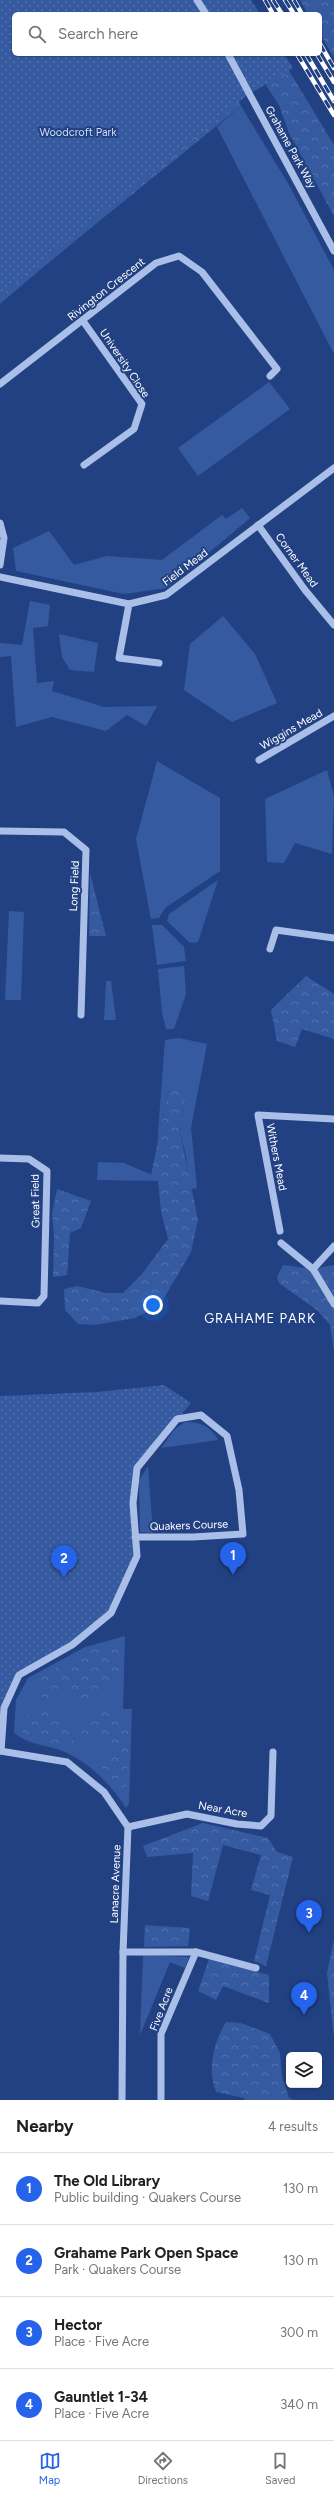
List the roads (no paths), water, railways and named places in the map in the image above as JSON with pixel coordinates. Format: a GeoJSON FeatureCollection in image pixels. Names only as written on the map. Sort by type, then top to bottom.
{"type":"FeatureCollection","features":[{"type":"Feature","properties":{"kind":"street"},"geometry":{"type":"LineString","coordinates":[[197,0],[205,12]]}},
{"type":"Feature","properties":{"kind":"street","name":"Grahame Park Way"},"geometry":{"type":"LineString","coordinates":[[229,56],[334,251]]}},
{"type":"Feature","properties":{"kind":"street","name":"Rivington Crescent"},"geometry":{"type":"LineString","coordinates":[[0,384],[156,263],[179,256],[202,272],[277,369],[270,376]]}},
{"type":"Feature","properties":{"kind":"street","name":"University Close"},"geometry":{"type":"LineString","coordinates":[[83,321],[142,404],[134,429],[84,465]]}},
{"type":"Feature","properties":{"kind":"street","name":"Field Mead"},"geometry":{"type":"LineString","coordinates":[[0,577],[129,604],[166,595],[334,468]]}},
{"type":"Feature","properties":{"kind":"street"},"geometry":{"type":"LineString","coordinates":[[0,523],[4,538],[0,565]]}},
{"type":"Feature","properties":{"kind":"street","name":"Corner Mead"},"geometry":{"type":"LineString","coordinates":[[258,525],[305,590],[334,625]]}},
{"type":"Feature","properties":{"kind":"street"},"geometry":{"type":"LineString","coordinates":[[129,604],[118,658],[159,663]]}},
{"type":"Feature","properties":{"kind":"street","name":"Wiggins Mead"},"geometry":{"type":"LineString","coordinates":[[258,760],[334,716]]}},
{"type":"Feature","properties":{"kind":"street","name":"Long Field"},"geometry":{"type":"LineString","coordinates":[[0,831],[64,832],[86,850],[81,1014]]}},
{"type":"Feature","properties":{"kind":"street"},"geometry":{"type":"LineString","coordinates":[[270,949],[276,930],[334,938]]}},
{"type":"Feature","properties":{"kind":"street","name":"Withers Mead"},"geometry":{"type":"LineString","coordinates":[[280,1231],[258,1115],[334,1119]]}},
{"type":"Feature","properties":{"kind":"street","name":"Great Field"},"geometry":{"type":"LineString","coordinates":[[0,1158],[29,1159],[47,1171],[46,1280],[44,1296],[38,1303],[0,1301]]}},
{"type":"Feature","properties":{"kind":"street"},"geometry":{"type":"LineString","coordinates":[[281,1243],[313,1269],[334,1304]]}},
{"type":"Feature","properties":{"kind":"street"},"geometry":{"type":"LineString","coordinates":[[313,1269],[334,1246]]}},
{"type":"Feature","properties":{"kind":"street","name":"Quakers Course"},"geometry":{"type":"LineString","coordinates":[[1,1751],[4,1708],[19,1675],[72,1645],[111,1612],[137,1556],[135,1537],[133,1502],[137,1468],[177,1419],[201,1416],[228,1436],[240,1490],[243,1534],[193,1537],[135,1537]]}},
{"type":"Feature","properties":{"kind":"street"},"geometry":{"type":"LineString","coordinates":[[1,1751],[67,1762],[104,1792],[128,1827]]}},
{"type":"Feature","properties":{"kind":"street","name":"Near Acre"},"geometry":{"type":"LineString","coordinates":[[128,1827],[188,1814],[236,1824],[261,1826],[271,1816],[273,1752]]}},
{"type":"Feature","properties":{"kind":"street","name":"Lanacre Avenue"},"geometry":{"type":"LineString","coordinates":[[122,2100],[123,1952],[128,1827]]}},
{"type":"Feature","properties":{"kind":"street"},"geometry":{"type":"LineString","coordinates":[[123,1952],[196,1952],[256,1968]]}},
{"type":"Feature","properties":{"kind":"street","name":"Five Acre"},"geometry":{"type":"LineString","coordinates":[[161,2100],[161,2034],[196,1952]]}},
{"type":"Feature","properties":{"kind":"railway"},"geometry":{"type":"LineString","coordinates":[[265,0],[272,12]]}},
{"type":"Feature","properties":{"kind":"railway"},"geometry":{"type":"LineString","coordinates":[[273,0],[281,12]]}},
{"type":"Feature","properties":{"kind":"railway"},"geometry":{"type":"LineString","coordinates":[[285,0],[293,12]]}},
{"type":"Feature","properties":{"kind":"railway"},"geometry":{"type":"LineString","coordinates":[[294,0],[301,12]]}},
{"type":"Feature","properties":{"kind":"railway"},"geometry":{"type":"LineString","coordinates":[[322,47],[334,68]]}},
{"type":"Feature","properties":{"kind":"railway"},"geometry":{"type":"LineString","coordinates":[[298,56],[334,115]]}},
{"type":"Feature","properties":{"kind":"railway"},"geometry":{"type":"LineString","coordinates":[[307,56],[334,101]]}},
{"type":"Feature","properties":{"kind":"railway"},"geometry":{"type":"LineString","coordinates":[[318,56],[334,82]]}},
{"type":"Feature","properties":{"kind":"place","name":"The Old Library"},"geometry":{"type":"Point","coordinates":[233,1575]}},
{"type":"Feature","properties":{"kind":"place","name":"Grahame Park Open Space"},"geometry":{"type":"Point","coordinates":[64,1578]}},
{"type":"Feature","properties":{"kind":"place","name":"Hector"},"geometry":{"type":"Point","coordinates":[309,1933]}},
{"type":"Feature","properties":{"kind":"place","name":"Gauntlet 1-34"},"geometry":{"type":"Point","coordinates":[304,2015]}},
{"type":"Feature","properties":{"kind":"district","name":"GRAHAME PARK"},"geometry":{"type":"Point","coordinates":[260,1318]}},
{"type":"Feature","properties":{"kind":"park label","name":"Woodcroft Park"},"geometry":{"type":"Point","coordinates":[78,132]}}]}
